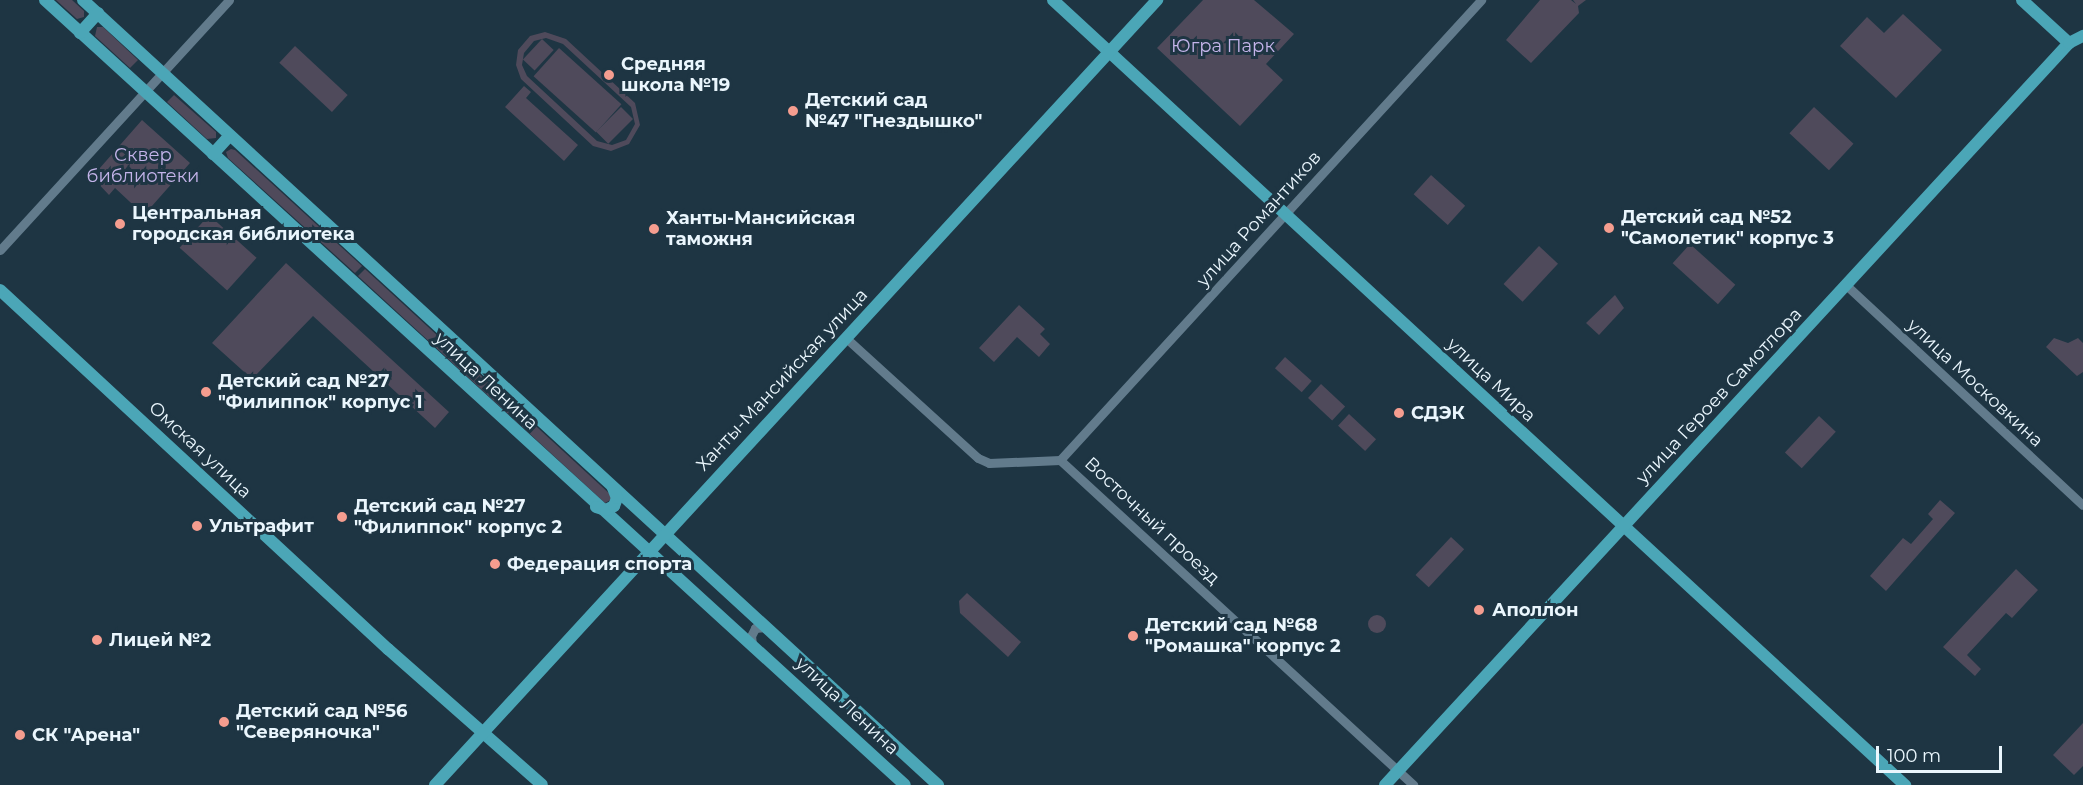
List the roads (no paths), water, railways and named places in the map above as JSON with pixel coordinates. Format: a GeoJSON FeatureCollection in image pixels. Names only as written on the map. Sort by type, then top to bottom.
{"type":"FeatureCollection","features":[{"type":"Feature","properties":{"kind":"main road","name":"улица Ленина"},"geometry":{"type":"LineString","coordinates":[[45,0],[597,507],[752,644],[905,785]]}},
{"type":"Feature","properties":{"kind":"main road","name":"улица Ленина"},"geometry":{"type":"LineString","coordinates":[[83,0],[938,785]]}},
{"type":"Feature","properties":{"kind":"main road","name":"улица Мира"},"geometry":{"type":"LineString","coordinates":[[1053,0],[1905,785]]}},
{"type":"Feature","properties":{"kind":"main road","name":"Ханты-Мансийская улица"},"geometry":{"type":"LineString","coordinates":[[435,785],[1157,0]]}},
{"type":"Feature","properties":{"kind":"main road"},"geometry":{"type":"LineString","coordinates":[[2022,0],[2069,43]]}},
{"type":"Feature","properties":{"kind":"main road"},"geometry":{"type":"LineString","coordinates":[[80,33],[98,13]]}},
{"type":"Feature","properties":{"kind":"main road","name":"улица Героев Самотлора"},"geometry":{"type":"LineString","coordinates":[[1385,785],[2069,43],[2083,36]]}},
{"type":"Feature","properties":{"kind":"main road"},"geometry":{"type":"LineString","coordinates":[[213,154],[230,135]]}},
{"type":"Feature","properties":{"kind":"main road","name":"Омская улица"},"geometry":{"type":"LineString","coordinates":[[0,290],[483,734],[542,785]]}},
{"type":"Feature","properties":{"kind":"main road"},"geometry":{"type":"LineString","coordinates":[[597,507],[606,510],[614,506],[617,498],[612,487]]}},
{"type":"Feature","properties":{"kind":"street"},"geometry":{"type":"LineString","coordinates":[[0,250],[229,0]]}},
{"type":"Feature","properties":{"kind":"street","name":"улица Романтиков"},"geometry":{"type":"LineString","coordinates":[[1060,460],[1481,0]]}},
{"type":"Feature","properties":{"kind":"street","name":"улица Московкина"},"geometry":{"type":"LineString","coordinates":[[1846,285],[2083,505]]}},
{"type":"Feature","properties":{"kind":"street","name":"Восточный проезд"},"geometry":{"type":"LineString","coordinates":[[846,338],[978,458],[989,463],[1060,460],[1413,785]]}},
{"type":"Feature","properties":{"kind":"street"},"geometry":{"type":"LineString","coordinates":[[752,644],[750,636],[755,628],[767,627]]}},
{"type":"Feature","properties":{"kind":"place","name":"Средняя школа №19"},"geometry":{"type":"Point","coordinates":[609,75]}},
{"type":"Feature","properties":{"kind":"place","name":"Детский сад №47 \"Гнездышко\""},"geometry":{"type":"Point","coordinates":[793,111]}},
{"type":"Feature","properties":{"kind":"place","name":"Центральная городская библиотека"},"geometry":{"type":"Point","coordinates":[120,224]}},
{"type":"Feature","properties":{"kind":"place","name":"Детский сад №52 \"Самолетик\" корпус 3"},"geometry":{"type":"Point","coordinates":[1609,228]}},
{"type":"Feature","properties":{"kind":"place","name":"Ханты-Мансийская таможня"},"geometry":{"type":"Point","coordinates":[654,229]}},
{"type":"Feature","properties":{"kind":"place","name":"Детский сад №27 \"Филиппок\" корпус 1"},"geometry":{"type":"Point","coordinates":[206,392]}},
{"type":"Feature","properties":{"kind":"place","name":"СДЭК"},"geometry":{"type":"Point","coordinates":[1399,413]}},
{"type":"Feature","properties":{"kind":"place","name":"Детский сад №27 \"Филиппок\" корпус 2"},"geometry":{"type":"Point","coordinates":[342,517]}},
{"type":"Feature","properties":{"kind":"place","name":"Ультрафит"},"geometry":{"type":"Point","coordinates":[197,526]}},
{"type":"Feature","properties":{"kind":"place","name":"Федерация спорта"},"geometry":{"type":"Point","coordinates":[495,564]}},
{"type":"Feature","properties":{"kind":"place","name":"Аполлон"},"geometry":{"type":"Point","coordinates":[1479,610]}},
{"type":"Feature","properties":{"kind":"place","name":"Детский сад №68 \"Ромашка\" корпус 2"},"geometry":{"type":"Point","coordinates":[1133,636]}},
{"type":"Feature","properties":{"kind":"place","name":"Лицей №2"},"geometry":{"type":"Point","coordinates":[97,640]}},
{"type":"Feature","properties":{"kind":"place","name":"Детский сад №56 \"Северяночка\""},"geometry":{"type":"Point","coordinates":[224,722]}},
{"type":"Feature","properties":{"kind":"place","name":"СК \"Арена\""},"geometry":{"type":"Point","coordinates":[20,735]}},
{"type":"Feature","properties":{"kind":"park label","name":"Югра Парк"},"geometry":{"type":"Point","coordinates":[1223,46]}},
{"type":"Feature","properties":{"kind":"park label","name":"Сквер библиотеки"},"geometry":{"type":"Point","coordinates":[143,166]}}]}
